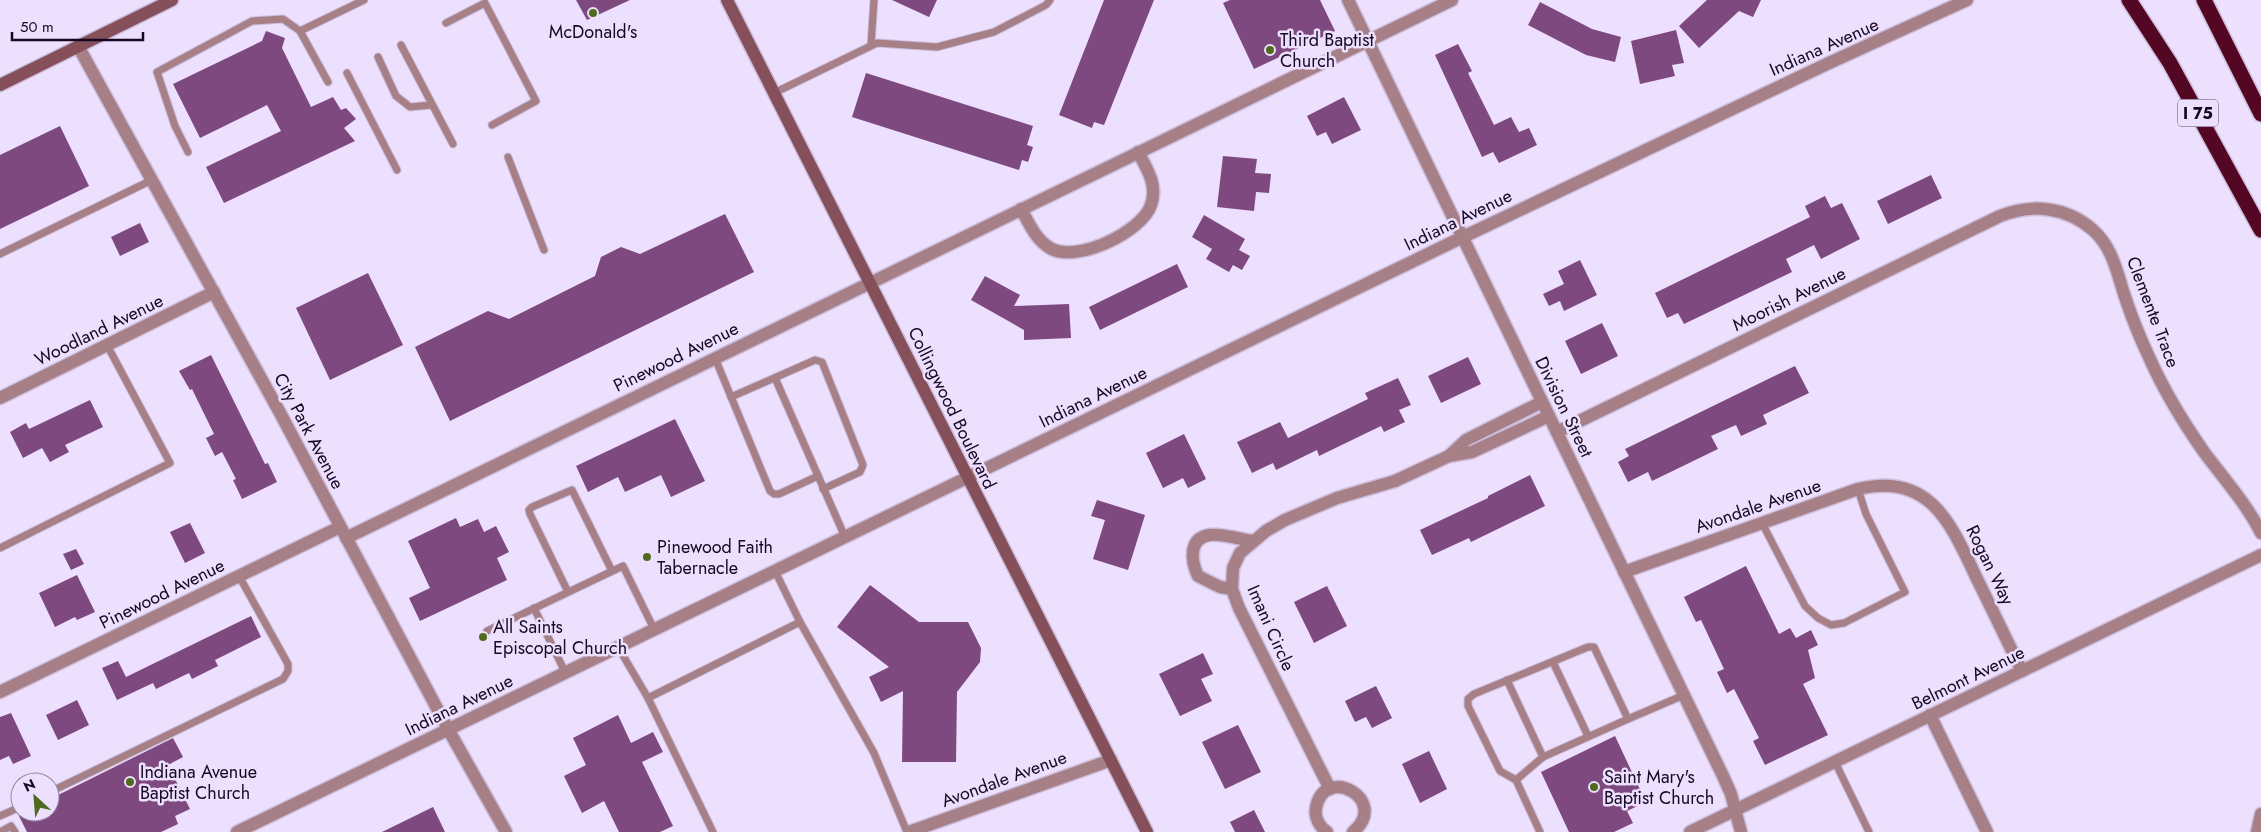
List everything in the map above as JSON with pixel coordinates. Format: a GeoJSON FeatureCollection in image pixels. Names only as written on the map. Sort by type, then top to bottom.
{"type":"FeatureCollection","features":[{"type":"Feature","properties":{"kind":"highway","name":"I 75"},"geometry":{"type":"LineString","coordinates":[[2129,0],[2170,63],[2261,230]]}},
{"type":"Feature","properties":{"kind":"highway"},"geometry":{"type":"LineString","coordinates":[[2204,0],[2261,114]]}},
{"type":"Feature","properties":{"kind":"main road"},"geometry":{"type":"LineString","coordinates":[[0,85],[172,0]]}},
{"type":"Feature","properties":{"kind":"main road","name":"Collingwood Boulevard"},"geometry":{"type":"LineString","coordinates":[[727,0],[1147,832]]}},
{"type":"Feature","properties":{"kind":"street","name":"Division Street"},"geometry":{"type":"LineString","coordinates":[[1348,0],[1723,776],[1735,810],[1740,832]]}},
{"type":"Feature","properties":{"kind":"street","name":"Pinewood Avenue"},"geometry":{"type":"LineString","coordinates":[[0,692],[239,576],[343,532],[715,358],[1452,0]]}},
{"type":"Feature","properties":{"kind":"street","name":"Indiana Avenue"},"geometry":{"type":"LineString","coordinates":[[237,832],[1463,237],[1829,62],[1967,0]]}},
{"type":"Feature","properties":{"kind":"street","name":"City Park Avenue"},"geometry":{"type":"LineString","coordinates":[[78,46],[214,292],[448,729],[506,832]]}},
{"type":"Feature","properties":{"kind":"street"},"geometry":{"type":"LineString","coordinates":[[1021,209],[1036,235],[1050,249],[1068,253],[1089,250],[1130,230],[1140,223],[1151,206],[1154,185],[1138,152]]}},
{"type":"Feature","properties":{"kind":"street","name":"Moorish Avenue"},"geometry":{"type":"LineString","coordinates":[[1557,432],[2000,216],[2022,209],[2039,208]]}},
{"type":"Feature","properties":{"kind":"street","name":"Clemente Trace"},"geometry":{"type":"LineString","coordinates":[[2039,208],[2062,212],[2078,220],[2092,230],[2106,246],[2116,265],[2137,329],[2163,386],[2192,434],[2245,505],[2261,533]]}},
{"type":"Feature","properties":{"kind":"street","name":"Woodland Avenue"},"geometry":{"type":"LineString","coordinates":[[0,398],[214,292]]}},
{"type":"Feature","properties":{"kind":"street","name":"Imani Circle"},"geometry":{"type":"LineString","coordinates":[[1449,456],[1466,440],[1542,402]]}},
{"type":"Feature","properties":{"kind":"street","name":"Imani Circle"},"geometry":{"type":"LineString","coordinates":[[1330,789],[1238,608],[1232,588],[1234,568],[1240,553],[1252,541],[1278,524],[1309,510],[1395,481],[1449,456],[1472,452],[1549,416]]}},
{"type":"Feature","properties":{"kind":"street","name":"Avondale Avenue"},"geometry":{"type":"LineString","coordinates":[[1624,572],[1858,489],[1881,486],[1907,490]]}},
{"type":"Feature","properties":{"kind":"street","name":"Rogan Way"},"geometry":{"type":"LineString","coordinates":[[1907,490],[1932,504],[1952,527],[2022,671]]}},
{"type":"Feature","properties":{"kind":"street"},"geometry":{"type":"LineString","coordinates":[[1232,588],[1220,587],[1198,576],[1191,557],[1193,548],[1199,540],[1209,535],[1252,541]]}},
{"type":"Feature","properties":{"kind":"street","name":"Belmont Avenue"},"geometry":{"type":"LineString","coordinates":[[1690,832],[2261,555]]}},
{"type":"Feature","properties":{"kind":"street"},"geometry":{"type":"LineString","coordinates":[[1930,715],[1987,832]]}},
{"type":"Feature","properties":{"kind":"street","name":"Avondale Avenue"},"geometry":{"type":"LineString","coordinates":[[908,832],[1111,760]]}},
{"type":"Feature","properties":{"kind":"street"},"geometry":{"type":"LineString","coordinates":[[1327,832],[1318,823],[1315,812],[1319,799],[1330,789],[1343,787],[1350,789],[1360,796],[1364,807],[1364,817],[1360,826],[1353,832]]}},
{"type":"Feature","properties":{"kind":"street"},"geometry":{"type":"LineString","coordinates":[[2257,832],[2261,814]]}},
{"type":"Feature","properties":{"kind":"lane"},"geometry":{"type":"LineString","coordinates":[[300,31],[364,0]]}},
{"type":"Feature","properties":{"kind":"lane"},"geometry":{"type":"LineString","coordinates":[[871,45],[874,0]]}},
{"type":"Feature","properties":{"kind":"lane"},"geometry":{"type":"LineString","coordinates":[[774,93],[877,42],[937,47],[994,32],[1046,5],[1050,0]]}},
{"type":"Feature","properties":{"kind":"lane"},"geometry":{"type":"LineString","coordinates":[[446,23],[485,3],[536,101],[492,125]]}},
{"type":"Feature","properties":{"kind":"lane"},"geometry":{"type":"LineString","coordinates":[[188,152],[175,126],[157,72],[252,21],[283,19],[300,31],[328,82]]}},
{"type":"Feature","properties":{"kind":"lane"},"geometry":{"type":"LineString","coordinates":[[401,45],[453,144]]}},
{"type":"Feature","properties":{"kind":"lane"},"geometry":{"type":"LineString","coordinates":[[378,57],[396,96],[410,107],[432,105]]}},
{"type":"Feature","properties":{"kind":"lane"},"geometry":{"type":"LineString","coordinates":[[347,73],[398,170]]}},
{"type":"Feature","properties":{"kind":"lane"},"geometry":{"type":"LineString","coordinates":[[508,157],[544,250]]}},
{"type":"Feature","properties":{"kind":"lane"},"geometry":{"type":"LineString","coordinates":[[0,254],[152,180]]}},
{"type":"Feature","properties":{"kind":"lane"},"geometry":{"type":"LineString","coordinates":[[0,548],[170,463],[107,345]]}},
{"type":"Feature","properties":{"kind":"lane"},"geometry":{"type":"LineString","coordinates":[[715,358],[770,491],[774,494],[779,494],[818,476]]}},
{"type":"Feature","properties":{"kind":"lane"},"geometry":{"type":"LineString","coordinates":[[731,397],[815,360],[822,362],[863,465],[860,472],[823,489]]}},
{"type":"Feature","properties":{"kind":"lane"},"geometry":{"type":"LineString","coordinates":[[775,378],[845,538]]}},
{"type":"Feature","properties":{"kind":"lane"},"geometry":{"type":"LineString","coordinates":[[1762,523],[1810,612],[1831,625],[1844,623],[1906,592],[1866,514],[1858,489]]}},
{"type":"Feature","properties":{"kind":"lane"},"geometry":{"type":"LineString","coordinates":[[568,592],[530,514],[529,510],[532,507],[572,490],[612,571]]}},
{"type":"Feature","properties":{"kind":"lane"},"geometry":{"type":"LineString","coordinates":[[487,631],[623,566],[654,629]]}},
{"type":"Feature","properties":{"kind":"lane"},"geometry":{"type":"LineString","coordinates":[[775,571],[800,622],[874,753],[908,832]]}},
{"type":"Feature","properties":{"kind":"lane"},"geometry":{"type":"LineString","coordinates":[[60,787],[283,679],[288,671],[288,664],[239,576]]}},
{"type":"Feature","properties":{"kind":"lane"},"geometry":{"type":"LineString","coordinates":[[534,608],[565,672]]}},
{"type":"Feature","properties":{"kind":"lane"},"geometry":{"type":"LineString","coordinates":[[648,698],[800,622]]}},
{"type":"Feature","properties":{"kind":"lane"},"geometry":{"type":"LineString","coordinates":[[618,647],[648,698],[713,832]]}},
{"type":"Feature","properties":{"kind":"lane"},"geometry":{"type":"LineString","coordinates":[[1540,832],[1516,780],[1500,771],[1468,706],[1468,699],[1474,694],[1507,680],[1594,647],[1628,719]]}},
{"type":"Feature","properties":{"kind":"lane"},"geometry":{"type":"LineString","coordinates":[[1553,662],[1588,736]]}},
{"type":"Feature","properties":{"kind":"lane"},"geometry":{"type":"LineString","coordinates":[[1507,680],[1543,757]]}},
{"type":"Feature","properties":{"kind":"lane"},"geometry":{"type":"LineString","coordinates":[[1516,780],[1543,757],[1684,695]]}},
{"type":"Feature","properties":{"kind":"lane"},"geometry":{"type":"LineString","coordinates":[[1835,762],[1869,832]]}},
{"type":"Feature","properties":{"kind":"lane"},"geometry":{"type":"LineString","coordinates":[[0,832],[11,826],[15,832]]}},
{"type":"Feature","properties":{"kind":"building","name":"McDonald's"},"geometry":{"type":"Polygon","coordinates":[[[576,0],[630,0],[587,20],[576,0]]]}},
{"type":"Feature","properties":{"kind":"building"},"geometry":{"type":"Polygon","coordinates":[[[892,0],[937,0],[929,17],[892,0]]]}},
{"type":"Feature","properties":{"kind":"building"},"geometry":{"type":"Polygon","coordinates":[[[1104,0],[1154,0],[1104,125],[1094,122],[1092,128],[1059,115],[1104,0]]]}},
{"type":"Feature","properties":{"kind":"building","name":"Third Baptist Church"},"geometry":{"type":"Polygon","coordinates":[[[1230,0],[1320,0],[1335,31],[1254,69],[1223,3],[1230,0]]]}},
{"type":"Feature","properties":{"kind":"building"},"geometry":{"type":"Polygon","coordinates":[[[1707,0],[1761,0],[1753,17],[1739,11],[1699,48],[1679,26],[1707,0]]]}},
{"type":"Feature","properties":{"kind":"building"},"geometry":{"type":"Polygon","coordinates":[[[1540,2],[1592,29],[1621,37],[1615,62],[1586,55],[1528,25],[1540,2]]]}},
{"type":"Feature","properties":{"kind":"building"},"geometry":{"type":"Polygon","coordinates":[[[1676,30],[1684,63],[1672,65],[1675,76],[1640,84],[1631,41],[1676,30]]]}},
{"type":"Feature","properties":{"kind":"building"},"geometry":{"type":"Polygon","coordinates":[[[266,31],[285,38],[282,48],[311,107],[333,97],[341,110],[346,108],[356,119],[344,128],[355,141],[224,203],[206,167],[281,131],[267,105],[200,138],[173,84],[262,41],[266,31]]]}},
{"type":"Feature","properties":{"kind":"building"},"geometry":{"type":"Polygon","coordinates":[[[1458,44],[1472,71],[1468,73],[1494,125],[1511,117],[1519,132],[1529,128],[1537,145],[1499,163],[1493,152],[1482,157],[1435,55],[1458,44]]]}},
{"type":"Feature","properties":{"kind":"building"},"geometry":{"type":"Polygon","coordinates":[[[866,73],[1033,126],[1027,145],[1033,147],[1028,162],[1022,160],[1019,170],[852,117],[866,73]]]}},
{"type":"Feature","properties":{"kind":"building"},"geometry":{"type":"Polygon","coordinates":[[[1344,97],[1361,130],[1332,144],[1326,132],[1317,136],[1307,116],[1344,97]]]}},
{"type":"Feature","properties":{"kind":"building"},"geometry":{"type":"Polygon","coordinates":[[[60,126],[89,186],[0,229],[0,155],[60,126]]]}},
{"type":"Feature","properties":{"kind":"building"},"geometry":{"type":"Polygon","coordinates":[[[1223,156],[1257,159],[1255,173],[1271,174],[1269,193],[1256,192],[1254,211],[1217,207],[1223,156]]]}},
{"type":"Feature","properties":{"kind":"building"},"geometry":{"type":"Polygon","coordinates":[[[1931,175],[1942,198],[1888,224],[1877,201],[1931,175]]]}},
{"type":"Feature","properties":{"kind":"building"},"geometry":{"type":"Polygon","coordinates":[[[1825,196],[1831,208],[1842,203],[1860,239],[1821,259],[1814,245],[1786,259],[1792,272],[1684,324],[1678,313],[1667,318],[1655,293],[1810,217],[1805,206],[1825,196]]]}},
{"type":"Feature","properties":{"kind":"building"},"geometry":{"type":"Polygon","coordinates":[[[725,214],[754,272],[450,421],[415,347],[488,311],[509,319],[595,276],[601,257],[621,247],[640,254],[725,214]]]}},
{"type":"Feature","properties":{"kind":"building"},"geometry":{"type":"Polygon","coordinates":[[[1204,215],[1245,239],[1239,250],[1250,256],[1242,270],[1233,265],[1229,272],[1206,259],[1212,249],[1192,237],[1204,215]]]}},
{"type":"Feature","properties":{"kind":"building"},"geometry":{"type":"Polygon","coordinates":[[[140,223],[149,242],[120,256],[111,237],[140,223]]]}},
{"type":"Feature","properties":{"kind":"building"},"geometry":{"type":"Polygon","coordinates":[[[1580,260],[1597,295],[1564,311],[1560,301],[1549,306],[1543,294],[1564,284],[1558,271],[1580,260]]]}},
{"type":"Feature","properties":{"kind":"building"},"geometry":{"type":"Polygon","coordinates":[[[1177,264],[1188,287],[1100,330],[1089,307],[1177,264]]]}},
{"type":"Feature","properties":{"kind":"building"},"geometry":{"type":"Polygon","coordinates":[[[368,273],[403,345],[330,380],[296,308],[368,273]]]}},
{"type":"Feature","properties":{"kind":"building"},"geometry":{"type":"Polygon","coordinates":[[[985,276],[1020,295],[1014,306],[1069,304],[1071,338],[1024,340],[1024,330],[971,300],[985,276]]]}},
{"type":"Feature","properties":{"kind":"building"},"geometry":{"type":"Polygon","coordinates":[[[1602,323],[1618,356],[1581,374],[1565,341],[1602,323]]]}},
{"type":"Feature","properties":{"kind":"building"},"geometry":{"type":"Polygon","coordinates":[[[211,355],[265,464],[268,463],[277,482],[242,499],[233,480],[236,479],[222,452],[215,456],[206,438],[214,434],[192,389],[190,390],[179,371],[211,355]]]}},
{"type":"Feature","properties":{"kind":"building"},"geometry":{"type":"Polygon","coordinates":[[[1468,357],[1481,384],[1441,403],[1428,376],[1468,357]]]}},
{"type":"Feature","properties":{"kind":"building"},"geometry":{"type":"Polygon","coordinates":[[[1795,366],[1809,393],[1763,415],[1767,424],[1741,436],[1736,425],[1711,436],[1718,449],[1652,481],[1648,472],[1628,482],[1618,462],[1629,456],[1625,449],[1795,366]]]}},
{"type":"Feature","properties":{"kind":"building"},"geometry":{"type":"Polygon","coordinates":[[[1398,378],[1411,405],[1399,410],[1405,422],[1384,432],[1381,426],[1319,456],[1317,450],[1276,470],[1273,463],[1252,473],[1237,442],[1280,422],[1288,438],[1368,399],[1365,393],[1398,378]]]}},
{"type":"Feature","properties":{"kind":"building"},"geometry":{"type":"Polygon","coordinates":[[[90,400],[103,427],[65,445],[69,452],[50,462],[42,448],[23,458],[10,432],[26,423],[29,429],[90,400]]]}},
{"type":"Feature","properties":{"kind":"building"},"geometry":{"type":"Polygon","coordinates":[[[675,419],[705,481],[671,497],[661,475],[625,492],[618,477],[588,492],[576,466],[675,419]]]}},
{"type":"Feature","properties":{"kind":"building"},"geometry":{"type":"Polygon","coordinates":[[[1184,434],[1206,479],[1188,488],[1183,478],[1163,488],[1146,453],[1184,434]]]}},
{"type":"Feature","properties":{"kind":"building"},"geometry":{"type":"Polygon","coordinates":[[[1530,475],[1545,506],[1471,542],[1469,538],[1432,555],[1420,530],[1488,498],[1488,496],[1530,475]]]}},
{"type":"Feature","properties":{"kind":"building"},"geometry":{"type":"Polygon","coordinates":[[[1097,500],[1145,515],[1128,570],[1093,559],[1105,520],[1091,516],[1097,500]]]}},
{"type":"Feature","properties":{"kind":"building"},"geometry":{"type":"Polygon","coordinates":[[[456,518],[460,527],[478,519],[484,532],[496,526],[509,552],[497,558],[507,580],[420,621],[409,598],[430,588],[408,541],[456,518]]]}},
{"type":"Feature","properties":{"kind":"building"},"geometry":{"type":"Polygon","coordinates":[[[190,523],[205,553],[185,563],[170,532],[190,523]]]}},
{"type":"Feature","properties":{"kind":"building"},"geometry":{"type":"Polygon","coordinates":[[[76,549],[84,564],[71,570],[63,554],[76,549]]]}},
{"type":"Feature","properties":{"kind":"building"},"geometry":{"type":"Polygon","coordinates":[[[1746,566],[1779,634],[1790,628],[1796,638],[1811,630],[1818,645],[1808,650],[1815,678],[1803,684],[1828,735],[1765,765],[1753,741],[1759,738],[1734,689],[1727,693],[1717,672],[1724,669],[1701,620],[1696,622],[1684,597],[1746,566]]]}},
{"type":"Feature","properties":{"kind":"building"},"geometry":{"type":"Polygon","coordinates":[[[77,575],[95,612],[77,620],[75,617],[55,627],[39,593],[77,575]]]}},
{"type":"Feature","properties":{"kind":"building"},"geometry":{"type":"Polygon","coordinates":[[[870,585],[919,622],[968,622],[981,648],[980,662],[957,692],[956,762],[902,762],[903,691],[881,702],[869,677],[889,667],[837,627],[870,585]]]}},
{"type":"Feature","properties":{"kind":"building"},"geometry":{"type":"Polygon","coordinates":[[[1327,586],[1347,626],[1314,643],[1294,602],[1327,586]]]}},
{"type":"Feature","properties":{"kind":"building"},"geometry":{"type":"Polygon","coordinates":[[[251,616],[261,637],[215,660],[218,666],[192,679],[189,673],[156,689],[153,683],[117,700],[102,668],[118,661],[126,677],[251,616]]]}},
{"type":"Feature","properties":{"kind":"building"},"geometry":{"type":"Polygon","coordinates":[[[1203,653],[1213,674],[1201,679],[1212,701],[1180,716],[1159,674],[1203,653]]]}},
{"type":"Feature","properties":{"kind":"building"},"geometry":{"type":"Polygon","coordinates":[[[1376,686],[1392,718],[1372,728],[1366,717],[1355,722],[1345,701],[1376,686]]]}},
{"type":"Feature","properties":{"kind":"building"},"geometry":{"type":"Polygon","coordinates":[[[77,700],[89,725],[58,740],[46,715],[77,700]]]}},
{"type":"Feature","properties":{"kind":"building"},"geometry":{"type":"Polygon","coordinates":[[[11,713],[31,756],[13,764],[9,756],[0,760],[0,717],[11,713]]]}},
{"type":"Feature","properties":{"kind":"building"},"geometry":{"type":"Polygon","coordinates":[[[618,715],[631,743],[653,732],[663,752],[642,762],[673,826],[660,832],[619,832],[604,801],[582,813],[564,776],[586,765],[573,738],[618,715]]]}},
{"type":"Feature","properties":{"kind":"building"},"geometry":{"type":"Polygon","coordinates":[[[1238,725],[1261,772],[1225,789],[1202,742],[1238,725]]]}},
{"type":"Feature","properties":{"kind":"building","name":"Saint Mary's Baptist Church"},"geometry":{"type":"Polygon","coordinates":[[[1615,736],[1646,802],[1627,811],[1633,823],[1614,832],[1569,832],[1541,772],[1615,736]]]}},
{"type":"Feature","properties":{"kind":"building","name":"Indiana Avenue Baptist Church"},"geometry":{"type":"Polygon","coordinates":[[[173,738],[183,757],[168,765],[190,809],[175,816],[178,824],[161,832],[27,832],[22,822],[60,822],[60,794],[173,738]]]}},
{"type":"Feature","properties":{"kind":"building"},"geometry":{"type":"Polygon","coordinates":[[[1429,751],[1447,789],[1420,803],[1402,764],[1429,751]]]}},
{"type":"Feature","properties":{"kind":"building"},"geometry":{"type":"Polygon","coordinates":[[[433,807],[445,832],[382,832],[433,807]]]}},
{"type":"Feature","properties":{"kind":"building"},"geometry":{"type":"Polygon","coordinates":[[[1254,810],[1265,832],[1235,832],[1230,822],[1254,810]]]}},
{"type":"Feature","properties":{"kind":"place","name":"McDonald's"},"geometry":{"type":"Point","coordinates":[593,13]}},
{"type":"Feature","properties":{"kind":"place","name":"Third Baptist Church"},"geometry":{"type":"Point","coordinates":[1270,50]}},
{"type":"Feature","properties":{"kind":"place","name":"Pinewood Faith Tabernacle"},"geometry":{"type":"Point","coordinates":[647,557]}},
{"type":"Feature","properties":{"kind":"place","name":"All Saints Episcopal Church"},"geometry":{"type":"Point","coordinates":[483,637]}},
{"type":"Feature","properties":{"kind":"place","name":"Indiana Avenue Baptist Church"},"geometry":{"type":"Point","coordinates":[130,782]}},
{"type":"Feature","properties":{"kind":"place","name":"Saint Mary's Baptist Church"},"geometry":{"type":"Point","coordinates":[1594,787]}}]}
